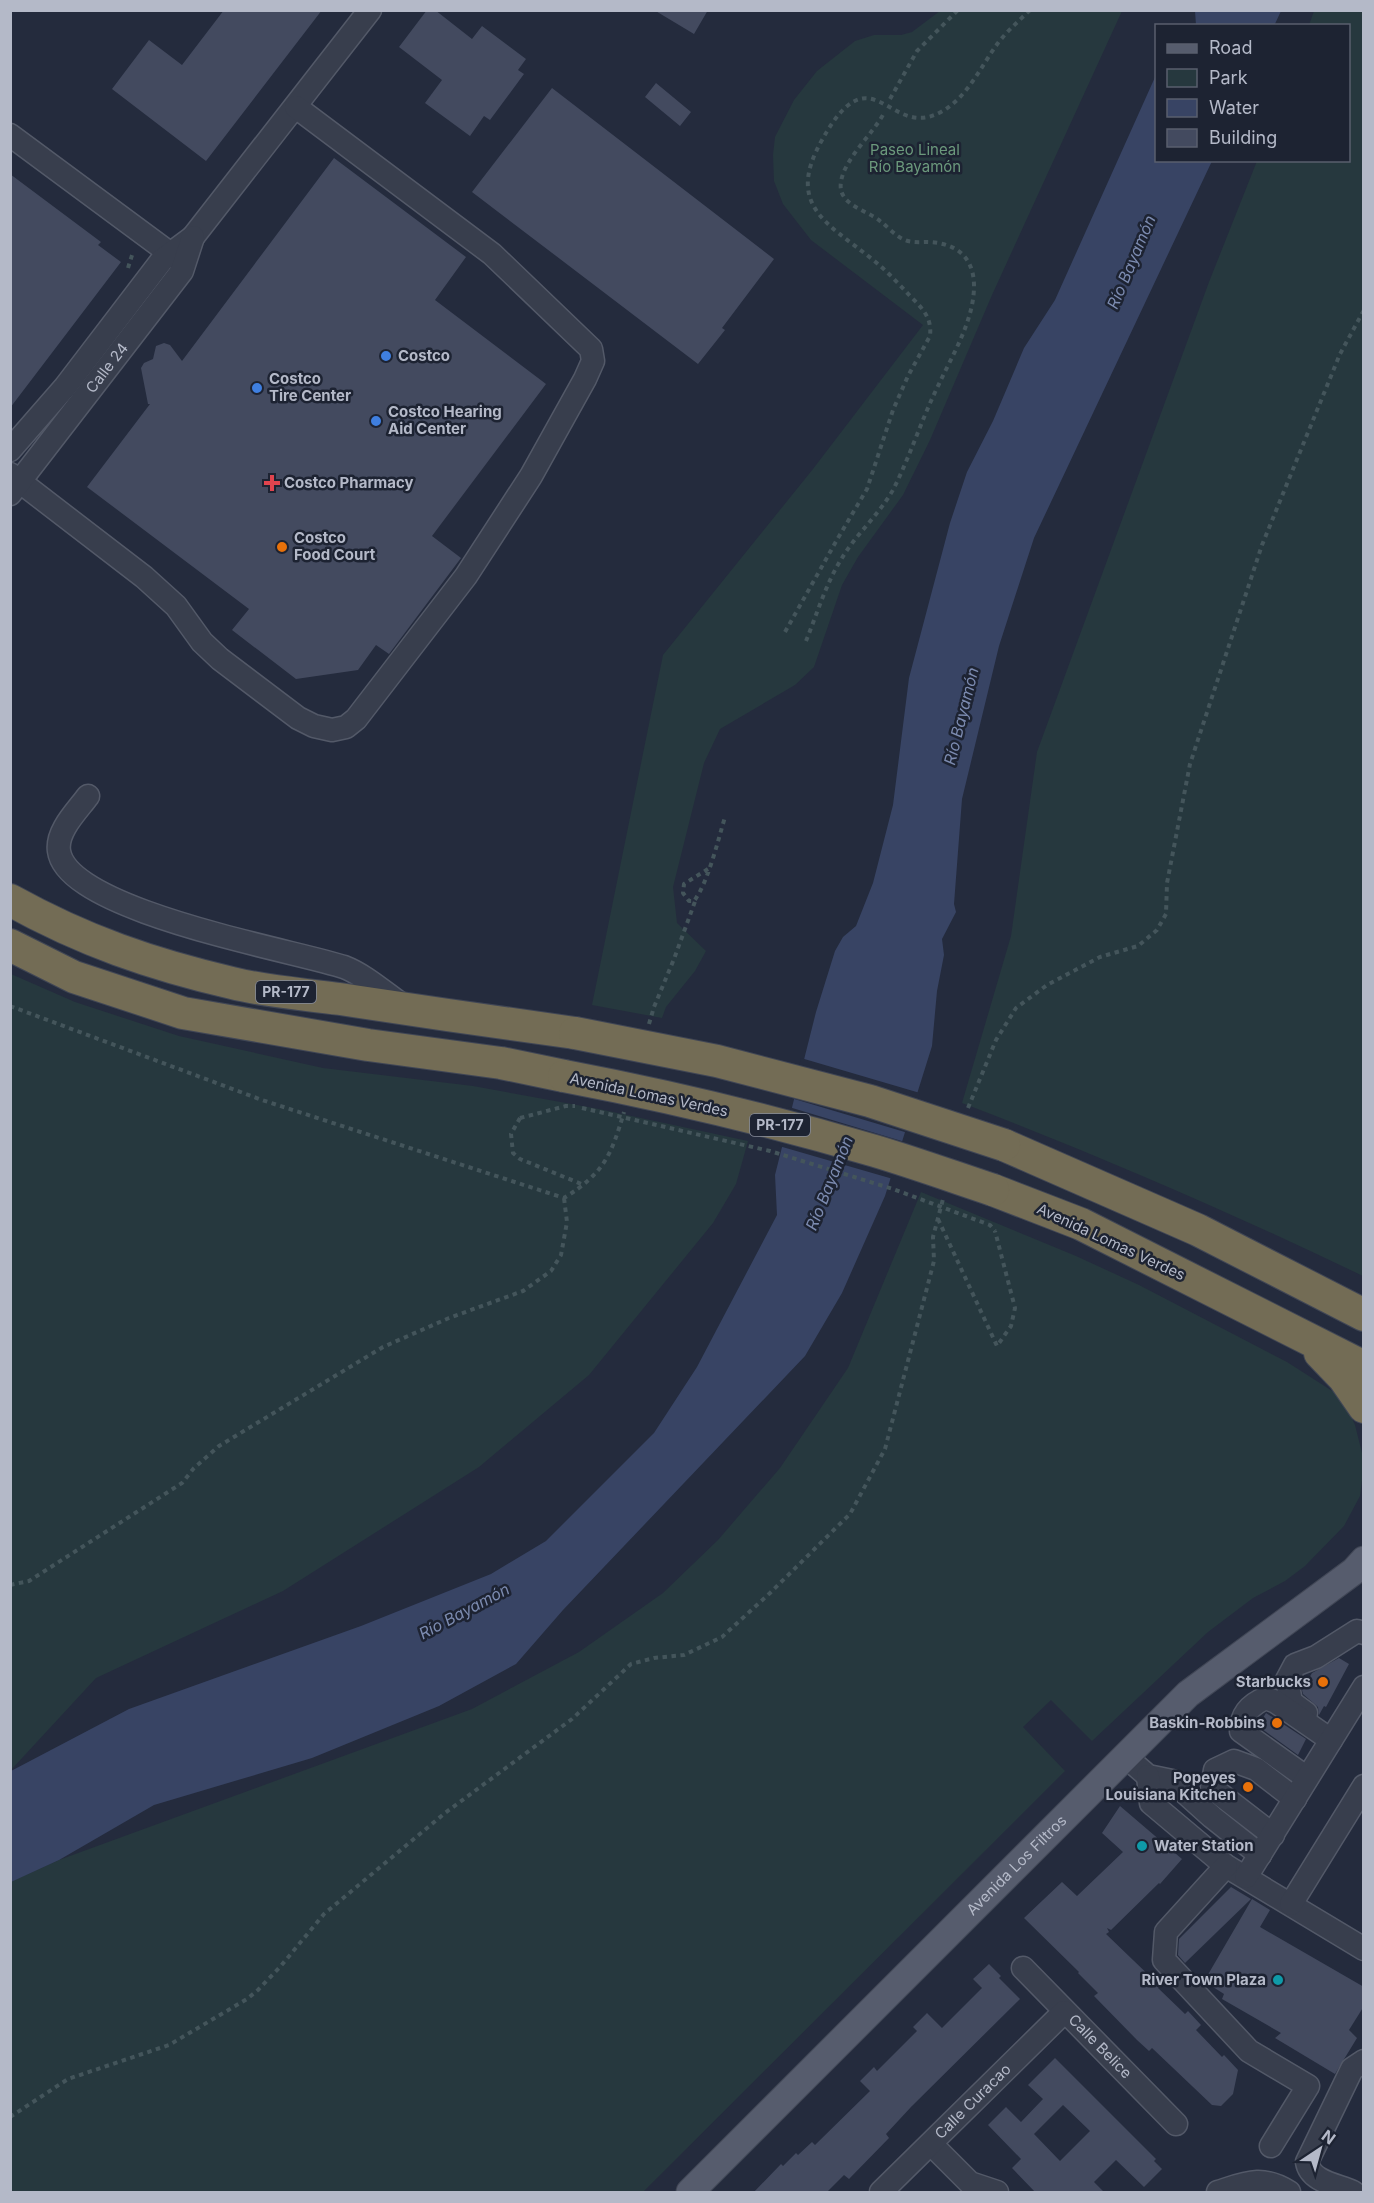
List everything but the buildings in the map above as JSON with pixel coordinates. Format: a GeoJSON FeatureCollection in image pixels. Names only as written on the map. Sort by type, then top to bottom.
{"type":"FeatureCollection","features":[{"type":"Feature","properties":{"kind":"highway","name":"PR-177"},"geometry":{"type":"LineString","coordinates":[[10,900],[64,929],[106,947],[148,961],[233,983],[411,1011],[575,1033],[717,1061],[870,1101],[1004,1145],[1198,1230],[1364,1315]]}},
{"type":"Feature","properties":{"kind":"highway","name":"Avenida Lomas Verdes"},"geometry":{"type":"LineString","coordinates":[[10,945],[74,977],[183,1013],[368,1045],[501,1063],[652,1093],[878,1152],[993,1190],[1081,1224],[1364,1367]]}},
{"type":"Feature","properties":{"kind":"highway"},"geometry":{"type":"LineString","coordinates":[[1308,1339],[1344,1378],[1364,1407]]}},
{"type":"Feature","properties":{"kind":"main road","name":"Avenida Los Filtros"},"geometry":{"type":"LineString","coordinates":[[690,2193],[1188,1694],[1354,1571],[1364,1560]]}},
{"type":"Feature","properties":{"kind":"street","name":"Calle 24"},"geometry":{"type":"LineString","coordinates":[[178,259],[370,10]]}},
{"type":"Feature","properties":{"kind":"street"},"geometry":{"type":"LineString","coordinates":[[14,483],[144,577],[176,606],[202,642],[220,659],[298,718],[314,726],[332,730],[346,727],[356,719],[466,576],[531,476],[573,403],[593,361],[591,349],[492,254],[296,107]]}},
{"type":"Feature","properties":{"kind":"street"},"geometry":{"type":"LineString","coordinates":[[10,135],[178,259]]}},
{"type":"Feature","properties":{"kind":"street","name":"Calle 24"},"geometry":{"type":"LineString","coordinates":[[14,483],[182,271],[178,259]]}},
{"type":"Feature","properties":{"kind":"street","name":"Calle 24"},"geometry":{"type":"LineString","coordinates":[[10,450],[65,387],[162,260],[178,259]]}},
{"type":"Feature","properties":{"kind":"street"},"geometry":{"type":"LineString","coordinates":[[88,796],[62,832],[59,848],[66,868],[86,884],[124,903],[206,933],[353,971],[411,1011]]}},
{"type":"Feature","properties":{"kind":"street"},"geometry":{"type":"LineString","coordinates":[[1333,1737],[1291,1702],[1287,1680],[1295,1665],[1316,1657],[1357,1631],[1364,1633]]}},
{"type":"Feature","properties":{"kind":"street"},"geometry":{"type":"LineString","coordinates":[[1271,2146],[1308,2086],[1249,2051],[1164,1960],[1166,1932],[1236,1871],[1260,1856],[1364,1687]]}},
{"type":"Feature","properties":{"kind":"street"},"geometry":{"type":"LineString","coordinates":[[1307,1778],[1241,1731],[1241,1720],[1253,1704],[1266,1698],[1333,1737]]}},
{"type":"Feature","properties":{"kind":"street"},"geometry":{"type":"LineString","coordinates":[[1126,1757],[1148,1776],[1172,1781],[1260,1856]]}},
{"type":"Feature","properties":{"kind":"street"},"geometry":{"type":"LineString","coordinates":[[1273,1835],[1212,1788],[1215,1770],[1234,1761],[1256,1769],[1295,1799]]}},
{"type":"Feature","properties":{"kind":"street"},"geometry":{"type":"LineString","coordinates":[[1148,1776],[1151,1803],[1236,1871],[1364,1949]]}},
{"type":"Feature","properties":{"kind":"street"},"geometry":{"type":"LineString","coordinates":[[1291,1904],[1356,1815],[1364,1786]]}},
{"type":"Feature","properties":{"kind":"street","name":"Calle Belice"},"geometry":{"type":"LineString","coordinates":[[1023,1968],[1176,2124]]}},
{"type":"Feature","properties":{"kind":"street","name":"Calle Curacao"},"geometry":{"type":"LineString","coordinates":[[881,2193],[1064,2012]]}},
{"type":"Feature","properties":{"kind":"street"},"geometry":{"type":"LineString","coordinates":[[1353,2193],[1320,2179],[1308,2168],[1307,2162],[1352,2069],[1364,2061]]}},
{"type":"Feature","properties":{"kind":"street"},"geometry":{"type":"LineString","coordinates":[[931,2144],[971,2188],[997,2193]]}},
{"type":"Feature","properties":{"kind":"street"},"geometry":{"type":"LineString","coordinates":[[1218,2193],[1256,2181],[1269,2182],[1289,2193]]}},
{"type":"Feature","properties":{"kind":"path"},"geometry":{"type":"LineString","coordinates":[[890,99],[917,51],[958,10]]}},
{"type":"Feature","properties":{"kind":"path"},"geometry":{"type":"LineString","coordinates":[[785,632],[867,489],[888,423],[901,391],[930,336],[932,326],[922,308],[897,281],[840,236],[815,209],[809,194],[808,182],[815,152],[838,113],[856,100],[868,98],[919,119],[933,116],[951,106],[965,92],[1000,41],[1030,10]]}},
{"type":"Feature","properties":{"kind":"path"},"geometry":{"type":"LineString","coordinates":[[806,641],[843,556],[880,510],[897,480],[922,418],[963,331],[974,289],[971,265],[959,250],[939,242],[906,240],[873,216],[852,205],[842,191],[841,180],[846,169],[884,113]]}},
{"type":"Feature","properties":{"kind":"path"},"geometry":{"type":"LineString","coordinates":[[971,1098],[996,1040],[1017,1008],[1047,985],[1100,957],[1138,946],[1157,930],[1166,914],[1167,883],[1190,764],[1204,720],[1262,545],[1340,354],[1364,310]]}},
{"type":"Feature","properties":{"kind":"path"},"geometry":{"type":"LineString","coordinates":[[646,1032],[675,959],[725,817]]}},
{"type":"Feature","properties":{"kind":"path"},"geometry":{"type":"LineString","coordinates":[[697,896],[694,901],[689,901],[683,893],[684,884],[708,869]]}},
{"type":"Feature","properties":{"kind":"path"},"geometry":{"type":"LineString","coordinates":[[10,1006],[262,1100],[564,1198]]}},
{"type":"Feature","properties":{"kind":"path"},"geometry":{"type":"LineString","coordinates":[[10,2117],[68,2079],[169,2044],[247,1999],[280,1967],[324,1914],[445,1813],[572,1719],[631,1664],[654,1658],[684,1655],[722,1637],[770,1593],[850,1514],[885,1449],[934,1261],[933,1237],[938,1218],[997,1346],[1011,1326],[1015,1308],[995,1231],[990,1225],[893,1189],[770,1151],[573,1106],[520,1118],[511,1134],[513,1153],[520,1159],[584,1185]]}},
{"type":"Feature","properties":{"kind":"path"},"geometry":{"type":"LineString","coordinates":[[564,1198],[584,1185],[608,1159],[625,1107]]}},
{"type":"Feature","properties":{"kind":"path"},"geometry":{"type":"LineString","coordinates":[[10,1585],[29,1581],[182,1483],[194,1468],[219,1446],[383,1347],[449,1318],[523,1291],[551,1271],[561,1255],[567,1222],[564,1198]]}},
{"type":"Feature","properties":{"kind":"green space","name":"Paseo Lineal Río Bayamón"},"geometry":{"type":"Polygon","coordinates":[[[940,11],[1122,11],[992,295],[930,440],[903,495],[858,557],[842,585],[814,667],[795,685],[720,729],[704,763],[673,887],[677,923],[706,951],[695,971],[666,1007],[662,1018],[592,1005],[663,655],[813,469],[923,325],[811,240],[783,204],[774,181],[775,137],[794,100],[817,71],[855,41],[874,35],[901,35],[912,32],[940,11]]]}},
{"type":"Feature","properties":{"kind":"green space"},"geometry":{"type":"Polygon","coordinates":[[[1314,11],[1364,11],[1363,1276],[1164,1185],[962,1103],[1011,936],[1037,752],[1209,282],[1257,162],[1350,162],[1350,24],[1309,24],[1314,11]]]}},
{"type":"Feature","properties":{"kind":"green space"},"geometry":{"type":"Polygon","coordinates":[[[11,974],[75,1002],[179,1036],[323,1068],[473,1086],[599,1109],[748,1141],[736,1184],[713,1223],[589,1375],[479,1467],[283,1591],[96,1678],[11,1770],[11,974]]]}},
{"type":"Feature","properties":{"kind":"green space"},"geometry":{"type":"Polygon","coordinates":[[[921,1192],[1076,1256],[1139,1285],[1287,1362],[1337,1394],[1355,1425],[1363,1457],[1360,1496],[1344,1526],[1305,1566],[1285,1581],[1253,1598],[1208,1632],[1092,1741],[1051,1700],[1023,1727],[1065,1771],[643,2192],[11,2192],[10,1882],[59,1860],[472,1709],[579,1652],[663,1593],[718,1540],[780,1468],[848,1368],[921,1192]]]}},
{"type":"Feature","properties":{"kind":"water"},"geometry":{"type":"Polygon","coordinates":[[[1195,10],[1281,11],[1275,24],[1196,24],[1195,10]]]}},
{"type":"Feature","properties":{"kind":"water","name":"Río Bayamón"},"geometry":{"type":"Polygon","coordinates":[[[1155,77],[1155,162],[1212,162],[1034,538],[999,646],[962,799],[954,904],[956,912],[942,939],[944,955],[937,991],[932,1046],[885,1196],[842,1293],[805,1356],[563,1610],[516,1664],[439,1706],[312,1758],[154,1805],[59,1860],[11,1882],[11,1771],[129,1709],[361,1626],[491,1574],[546,1541],[654,1433],[697,1367],[777,1215],[775,1175],[816,1012],[835,951],[843,937],[856,926],[873,883],[893,805],[909,678],[950,523],[967,472],[993,421],[1024,348],[1055,300],[1155,77]]]}},
{"type":"Feature","properties":{"kind":"pier"},"geometry":{"type":"Polygon","coordinates":[[[801,1058],[920,1093],[908,1133],[791,1098],[801,1058]]]}},
{"type":"Feature","properties":{"kind":"pier"},"geometry":{"type":"Polygon","coordinates":[[[789,1107],[905,1142],[893,1179],[779,1146],[789,1107]]]}},
{"type":"Feature","properties":{"kind":"place","name":"Costco"},"geometry":{"type":"Point","coordinates":[386,356]}},
{"type":"Feature","properties":{"kind":"place","name":"Costco Tire Center"},"geometry":{"type":"Point","coordinates":[257,388]}},
{"type":"Feature","properties":{"kind":"place","name":"Costco Hearing Aid Center"},"geometry":{"type":"Point","coordinates":[376,421]}},
{"type":"Feature","properties":{"kind":"place","name":"Costco Pharmacy"},"geometry":{"type":"Point","coordinates":[272,483]}},
{"type":"Feature","properties":{"kind":"place","name":"Costco Food Court"},"geometry":{"type":"Point","coordinates":[282,547]}},
{"type":"Feature","properties":{"kind":"place","name":"Starbucks"},"geometry":{"type":"Point","coordinates":[1323,1682]}},
{"type":"Feature","properties":{"kind":"place","name":"Baskin-Robbins"},"geometry":{"type":"Point","coordinates":[1277,1723]}},
{"type":"Feature","properties":{"kind":"place","name":"Popeyes Louisiana Kitchen"},"geometry":{"type":"Point","coordinates":[1248,1787]}},
{"type":"Feature","properties":{"kind":"place","name":"Water Station"},"geometry":{"type":"Point","coordinates":[1142,1846]}},
{"type":"Feature","properties":{"kind":"place","name":"River Town Plaza"},"geometry":{"type":"Point","coordinates":[1278,1980]}}]}
